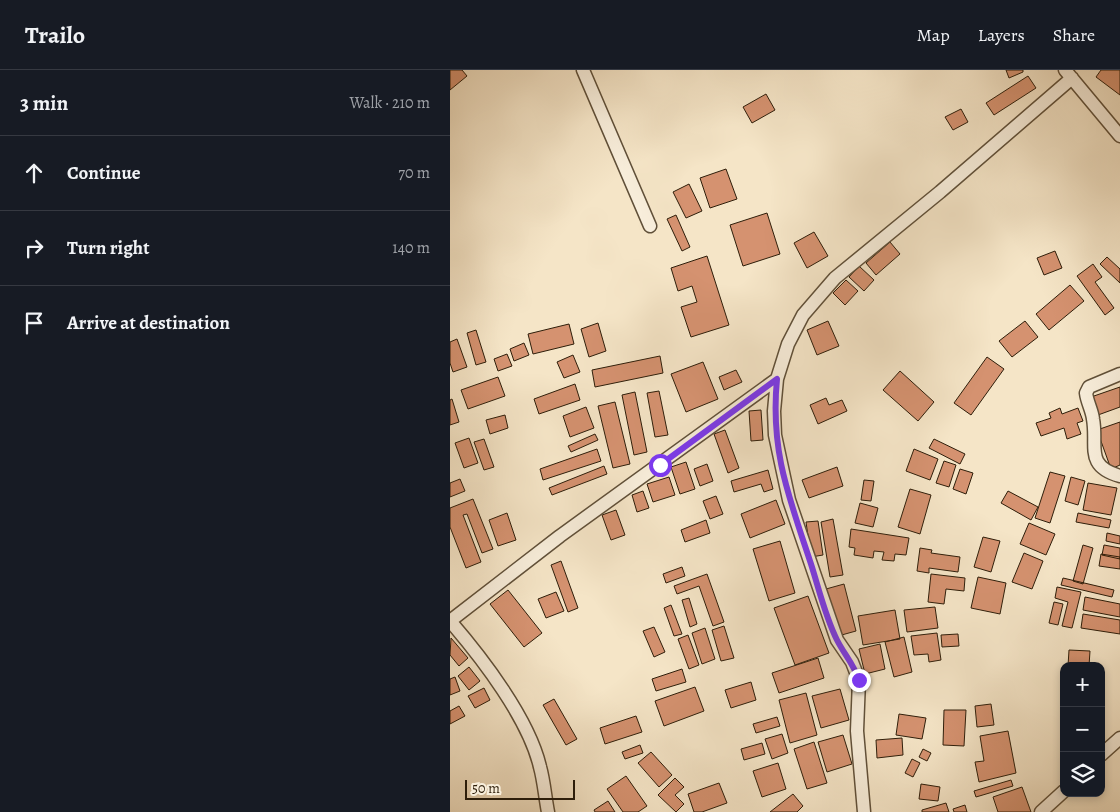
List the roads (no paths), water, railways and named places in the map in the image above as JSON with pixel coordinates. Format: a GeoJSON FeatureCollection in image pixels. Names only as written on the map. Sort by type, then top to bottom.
{"type":"FeatureCollection","features":[{"type":"Feature","properties":{"kind":"street"},"geometry":{"type":"LineString","coordinates":[[583,70],[650,226]]}},
{"type":"Feature","properties":{"kind":"street"},"geometry":{"type":"LineString","coordinates":[[864,812],[857,731],[859,680],[852,662],[837,640],[789,500],[775,435],[774,411],[777,379],[788,344],[804,315],[835,278],[940,192],[1068,74],[1120,136]]}},
{"type":"Feature","properties":{"kind":"street"},"geometry":{"type":"LineString","coordinates":[[1120,374],[1089,387],[1086,393],[1093,418],[1094,455],[1106,470],[1120,476]]}},
{"type":"Feature","properties":{"kind":"street"},"geometry":{"type":"LineString","coordinates":[[548,812],[540,765],[524,727],[487,667],[450,621],[560,536],[777,379]]}},
{"type":"Feature","properties":{"kind":"street"},"geometry":{"type":"LineString","coordinates":[[1104,752],[1120,738]]}},
{"type":"Feature","properties":{"kind":"street"},"geometry":{"type":"LineString","coordinates":[[1041,812],[1060,795]]}}]}
